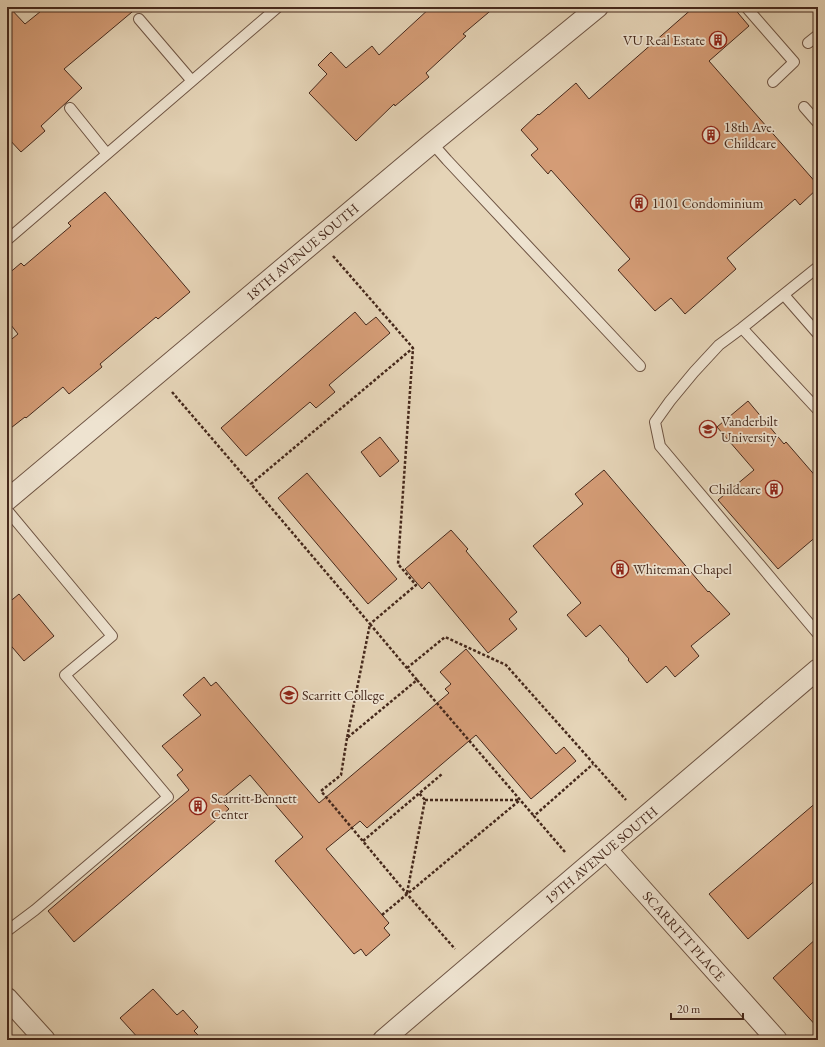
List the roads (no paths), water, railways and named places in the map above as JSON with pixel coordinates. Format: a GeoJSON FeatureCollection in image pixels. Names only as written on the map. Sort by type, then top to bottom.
{"type":"FeatureCollection","features":[{"type":"Feature","properties":{"kind":"street","name":"18TH AVENUE SOUTH"},"geometry":{"type":"LineString","coordinates":[[7,500],[432,143],[598,7]]}},
{"type":"Feature","properties":{"kind":"street","name":"19TH AVENUE SOUTH"},"geometry":{"type":"LineString","coordinates":[[383,1040],[818,669]]}},
{"type":"Feature","properties":{"kind":"street","name":"SCARRITT PLACE"},"geometry":{"type":"LineString","coordinates":[[607,850],[776,1040]]}},
{"type":"Feature","properties":{"kind":"street"},"geometry":{"type":"LineString","coordinates":[[7,998],[14,1018],[45,1040]]}},
{"type":"Feature","properties":{"kind":"lane"},"geometry":{"type":"LineString","coordinates":[[7,240],[278,7]]}},
{"type":"Feature","properties":{"kind":"lane"},"geometry":{"type":"LineString","coordinates":[[746,7],[794,62],[773,82]]}},
{"type":"Feature","properties":{"kind":"lane"},"geometry":{"type":"LineString","coordinates":[[138,19],[192,81]]}},
{"type":"Feature","properties":{"kind":"lane"},"geometry":{"type":"LineString","coordinates":[[808,43],[818,35]]}},
{"type":"Feature","properties":{"kind":"lane"},"geometry":{"type":"LineString","coordinates":[[804,107],[818,123]]}},
{"type":"Feature","properties":{"kind":"lane"},"geometry":{"type":"LineString","coordinates":[[70,108],[107,154]]}},
{"type":"Feature","properties":{"kind":"lane"},"geometry":{"type":"LineString","coordinates":[[432,143],[640,366]]}},
{"type":"Feature","properties":{"kind":"lane"},"geometry":{"type":"LineString","coordinates":[[818,267],[719,346],[694,372],[655,422],[660,446],[818,634]]}},
{"type":"Feature","properties":{"kind":"lane"},"geometry":{"type":"LineString","coordinates":[[784,295],[818,334]]}},
{"type":"Feature","properties":{"kind":"lane"},"geometry":{"type":"LineString","coordinates":[[742,328],[818,410]]}},
{"type":"Feature","properties":{"kind":"lane"},"geometry":{"type":"LineString","coordinates":[[7,510],[112,636],[65,675],[168,797],[7,931]]}},
{"type":"Feature","properties":{"kind":"place","name":"VU Real Estate"},"geometry":{"type":"Point","coordinates":[718,40]}},
{"type":"Feature","properties":{"kind":"place","name":"18th Ave. Childcare"},"geometry":{"type":"Point","coordinates":[711,135]}},
{"type":"Feature","properties":{"kind":"place","name":"1101 Condominium"},"geometry":{"type":"Point","coordinates":[639,203]}},
{"type":"Feature","properties":{"kind":"place","name":"Vanderbilt University"},"geometry":{"type":"Point","coordinates":[708,429]}},
{"type":"Feature","properties":{"kind":"place","name":"Childcare"},"geometry":{"type":"Point","coordinates":[774,489]}},
{"type":"Feature","properties":{"kind":"place","name":"Whiteman Chapel"},"geometry":{"type":"Point","coordinates":[620,569]}},
{"type":"Feature","properties":{"kind":"place","name":"Scarritt College"},"geometry":{"type":"Point","coordinates":[289,695]}},
{"type":"Feature","properties":{"kind":"place","name":"Scarritt-Bennett Center"},"geometry":{"type":"Point","coordinates":[198,806]}}]}
